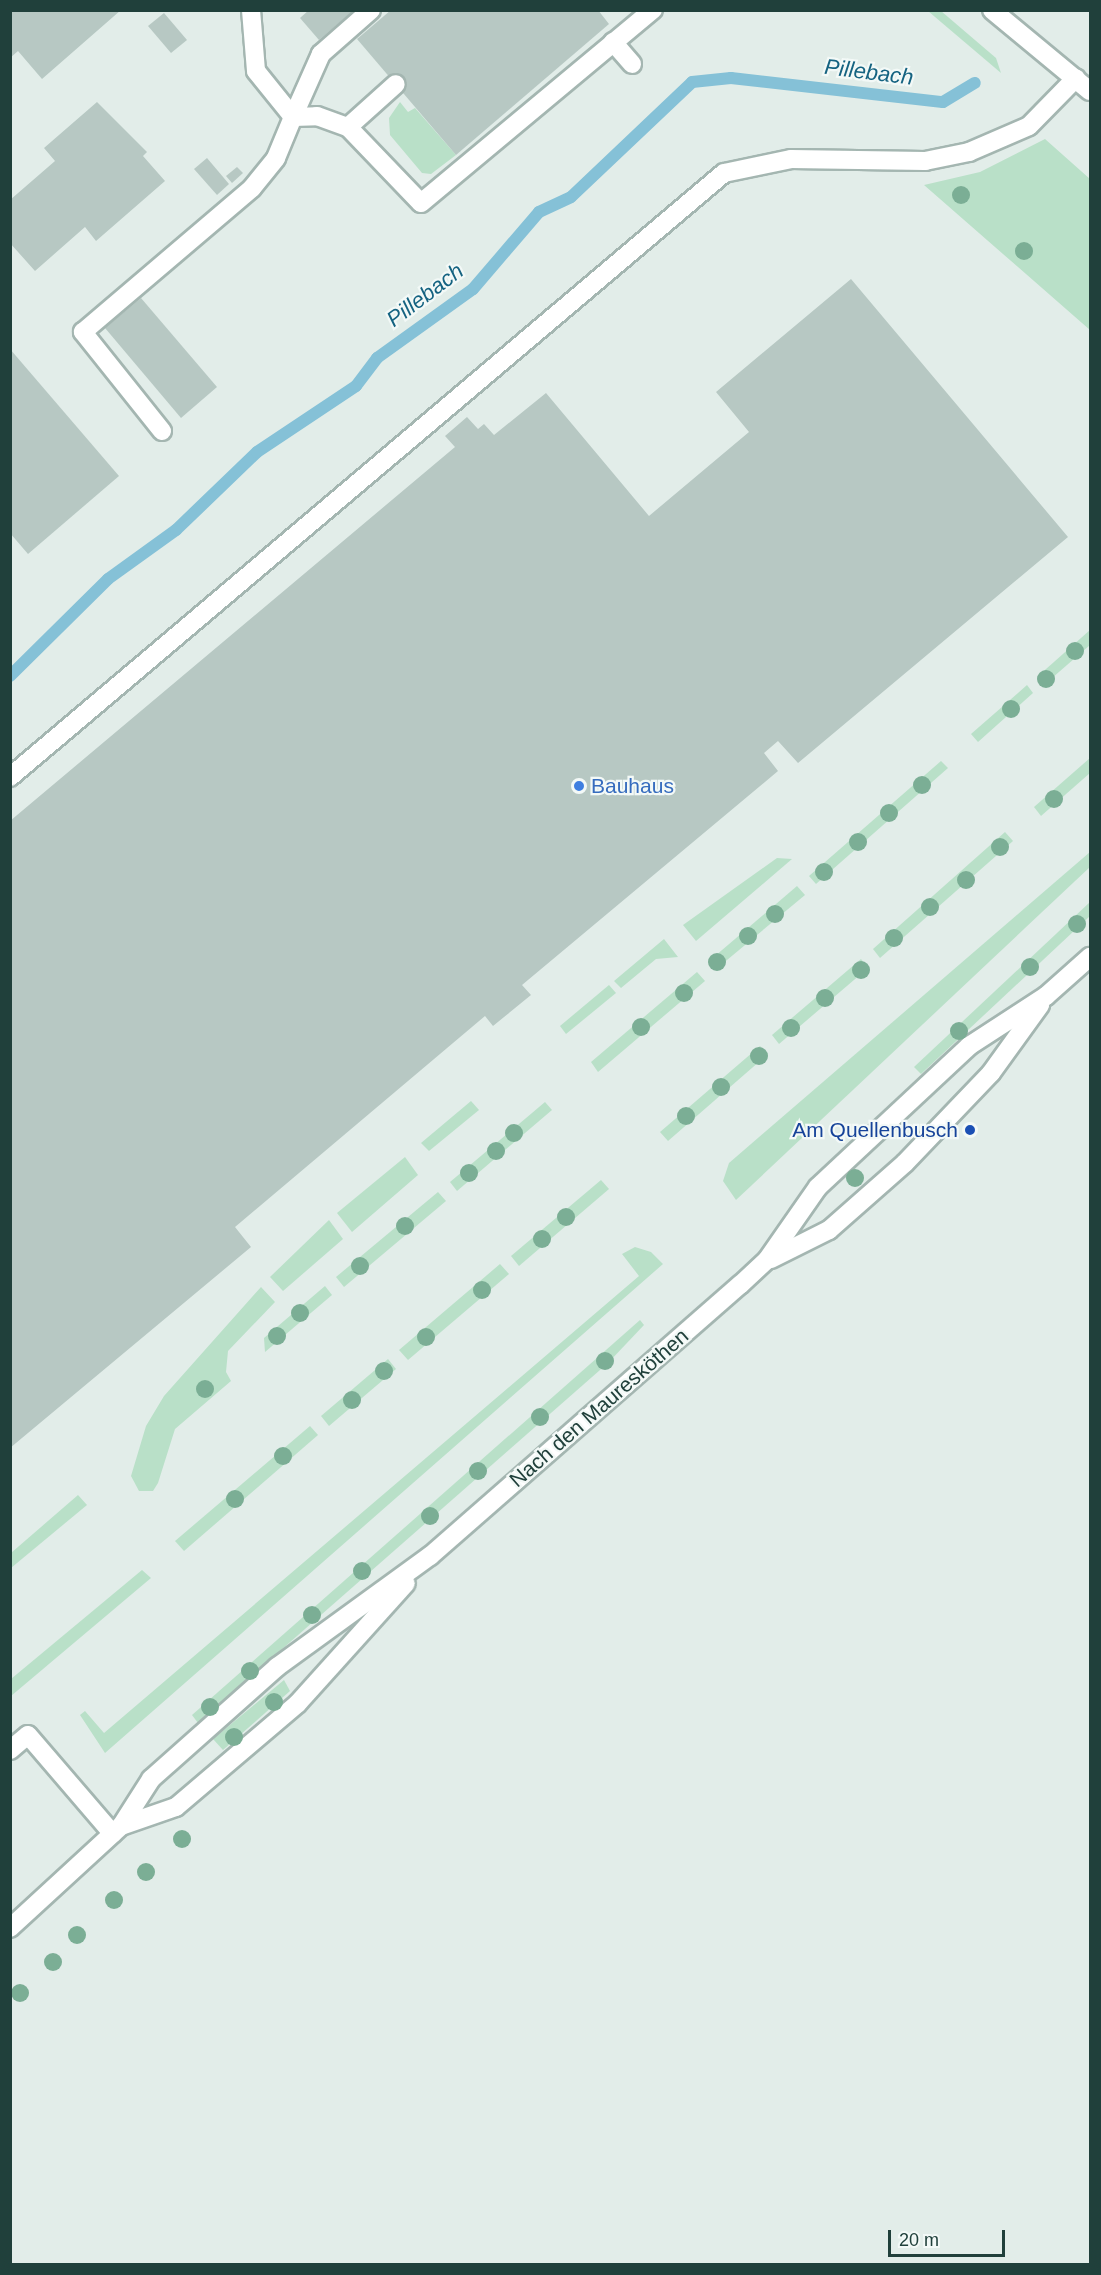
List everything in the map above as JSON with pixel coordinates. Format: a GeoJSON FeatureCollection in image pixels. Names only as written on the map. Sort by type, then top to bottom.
{"type":"FeatureCollection","features":[{"type":"Feature","properties":{"kind":"street"},"geometry":{"type":"LineString","coordinates":[[251,10],[256,71],[293,117]]}},
{"type":"Feature","properties":{"kind":"street"},"geometry":{"type":"LineString","coordinates":[[162,431],[83,332],[252,188],[276,158],[321,54],[371,10]]}},
{"type":"Feature","properties":{"kind":"street"},"geometry":{"type":"LineString","coordinates":[[293,117],[317,116],[348,127],[422,203],[653,10]]}},
{"type":"Feature","properties":{"kind":"street"},"geometry":{"type":"LineString","coordinates":[[992,10],[1090,91]]}},
{"type":"Feature","properties":{"kind":"street"},"geometry":{"type":"LineString","coordinates":[[613,42],[632,64]]}},
{"type":"Feature","properties":{"kind":"street"},"geometry":{"type":"LineString","coordinates":[[10,777],[724,173],[791,159],[925,161],[969,152],[1029,126],[1076,78]]}},
{"type":"Feature","properties":{"kind":"street"},"geometry":{"type":"LineString","coordinates":[[348,127],[396,84]]}},
{"type":"Feature","properties":{"kind":"street","name":"Nach den Mauresköthen"},"geometry":{"type":"LineString","coordinates":[[10,1928],[117,1830],[151,1779],[277,1667],[430,1556],[767,1260],[818,1187],[969,1046],[1046,996],[1090,957]]}},
{"type":"Feature","properties":{"kind":"street","name":"Nach den Mauresköthen"},"geometry":{"type":"LineString","coordinates":[[767,1260],[829,1230],[905,1163],[991,1073],[1046,996]]}},
{"type":"Feature","properties":{"kind":"street","name":"Nach den Mauresköthen"},"geometry":{"type":"LineString","coordinates":[[117,1830],[176,1807],[298,1703],[430,1556]]}},
{"type":"Feature","properties":{"kind":"street"},"geometry":{"type":"LineString","coordinates":[[10,1750],[28,1735],[117,1830]]}},
{"type":"Feature","properties":{"kind":"green space"},"geometry":{"type":"Polygon","coordinates":[[[928,11],[941,11],[996,58],[1001,73],[928,11]]]}},
{"type":"Feature","properties":{"kind":"green space"},"geometry":{"type":"Polygon","coordinates":[[[400,102],[408,112],[415,108],[456,155],[431,174],[422,173],[390,135],[389,118],[400,102]]]}},
{"type":"Feature","properties":{"kind":"green space"},"geometry":{"type":"Polygon","coordinates":[[[1045,139],[1090,179],[1090,330],[924,185],[980,172],[1045,139]]]}},
{"type":"Feature","properties":{"kind":"green space"},"geometry":{"type":"Polygon","coordinates":[[[1090,630],[1090,645],[1044,685],[1037,677],[1090,630]]]}},
{"type":"Feature","properties":{"kind":"green space"},"geometry":{"type":"Polygon","coordinates":[[[1027,685],[1033,693],[978,742],[971,734],[1027,685]]]}},
{"type":"Feature","properties":{"kind":"green space"},"geometry":{"type":"Polygon","coordinates":[[[1090,758],[1090,773],[1041,816],[1034,807],[1090,758]]]}},
{"type":"Feature","properties":{"kind":"green space"},"geometry":{"type":"Polygon","coordinates":[[[941,761],[948,768],[816,884],[809,876],[941,761]]]}},
{"type":"Feature","properties":{"kind":"green space"},"geometry":{"type":"Polygon","coordinates":[[[1005,832],[1013,841],[880,958],[873,949],[1005,832]]]}},
{"type":"Feature","properties":{"kind":"green space"},"geometry":{"type":"Polygon","coordinates":[[[1090,852],[1090,867],[736,1200],[723,1181],[729,1163],[1090,852]]]}},
{"type":"Feature","properties":{"kind":"green space"},"geometry":{"type":"Polygon","coordinates":[[[777,858],[792,859],[696,941],[683,925],[777,858]]]}},
{"type":"Feature","properties":{"kind":"green space"},"geometry":{"type":"Polygon","coordinates":[[[797,886],[805,895],[715,970],[708,962],[797,886]]]}},
{"type":"Feature","properties":{"kind":"green space"},"geometry":{"type":"Polygon","coordinates":[[[1090,902],[1090,916],[921,1074],[914,1067],[1090,902]]]}},
{"type":"Feature","properties":{"kind":"green space"},"geometry":{"type":"Polygon","coordinates":[[[664,939],[678,957],[656,959],[621,988],[614,981],[664,939]]]}},
{"type":"Feature","properties":{"kind":"green space"},"geometry":{"type":"Polygon","coordinates":[[[861,959],[868,968],[779,1044],[772,1035],[861,959]]]}},
{"type":"Feature","properties":{"kind":"green space"},"geometry":{"type":"Polygon","coordinates":[[[697,972],[705,981],[598,1072],[591,1062],[697,972]]]}},
{"type":"Feature","properties":{"kind":"green space"},"geometry":{"type":"Polygon","coordinates":[[[609,985],[616,993],[566,1034],[560,1026],[609,985]]]}},
{"type":"Feature","properties":{"kind":"green space"},"geometry":{"type":"Polygon","coordinates":[[[760,1046],[768,1054],[668,1141],[660,1132],[760,1046]]]}},
{"type":"Feature","properties":{"kind":"green space"},"geometry":{"type":"Polygon","coordinates":[[[471,1101],[479,1110],[429,1151],[421,1143],[471,1101]]]}},
{"type":"Feature","properties":{"kind":"green space"},"geometry":{"type":"Polygon","coordinates":[[[545,1102],[552,1110],[457,1191],[450,1182],[545,1102]]]}},
{"type":"Feature","properties":{"kind":"green space"},"geometry":{"type":"Polygon","coordinates":[[[405,1157],[418,1175],[352,1232],[337,1213],[405,1157]]]}},
{"type":"Feature","properties":{"kind":"green space"},"geometry":{"type":"Polygon","coordinates":[[[601,1180],[609,1189],[519,1266],[511,1256],[601,1180]]]}},
{"type":"Feature","properties":{"kind":"green space"},"geometry":{"type":"Polygon","coordinates":[[[438,1192],[446,1201],[344,1287],[336,1277],[438,1192]]]}},
{"type":"Feature","properties":{"kind":"green space"},"geometry":{"type":"Polygon","coordinates":[[[329,1220],[343,1239],[283,1291],[270,1277],[329,1220]]]}},
{"type":"Feature","properties":{"kind":"green space"},"geometry":{"type":"Polygon","coordinates":[[[635,1247],[651,1252],[663,1264],[105,1753],[80,1715],[85,1711],[104,1733],[639,1276],[622,1254],[635,1247]]]}},
{"type":"Feature","properties":{"kind":"green space"},"geometry":{"type":"Polygon","coordinates":[[[500,1264],[509,1274],[408,1360],[399,1350],[500,1264]]]}},
{"type":"Feature","properties":{"kind":"green space"},"geometry":{"type":"Polygon","coordinates":[[[325,1286],[332,1295],[265,1352],[264,1338],[325,1286]]]}},
{"type":"Feature","properties":{"kind":"green space"},"geometry":{"type":"Polygon","coordinates":[[[261,1287],[275,1302],[228,1351],[226,1372],[231,1381],[175,1429],[158,1483],[153,1491],[139,1491],[131,1476],[146,1426],[164,1396],[261,1287]]]}},
{"type":"Feature","properties":{"kind":"green space"},"geometry":{"type":"Polygon","coordinates":[[[640,1320],[644,1325],[608,1363],[198,1723],[192,1715],[640,1320]]]}},
{"type":"Feature","properties":{"kind":"green space"},"geometry":{"type":"Polygon","coordinates":[[[388,1359],[396,1369],[329,1426],[321,1416],[388,1359]]]}},
{"type":"Feature","properties":{"kind":"green space"},"geometry":{"type":"Polygon","coordinates":[[[310,1426],[318,1435],[184,1551],[175,1541],[310,1426]]]}},
{"type":"Feature","properties":{"kind":"green space"},"geometry":{"type":"Polygon","coordinates":[[[78,1495],[87,1505],[11,1568],[11,1553],[78,1495]]]}},
{"type":"Feature","properties":{"kind":"green space"},"geometry":{"type":"Polygon","coordinates":[[[142,1570],[151,1578],[11,1696],[11,1679],[142,1570]]]}},
{"type":"Feature","properties":{"kind":"green space"},"geometry":{"type":"Polygon","coordinates":[[[284,1680],[290,1691],[223,1750],[213,1739],[284,1680]]]}},
{"type":"Feature","properties":{"kind":"building"},"geometry":{"type":"Polygon","coordinates":[[[10,10],[121,10],[42,79],[18,51],[10,58],[10,10]]]}},
{"type":"Feature","properties":{"kind":"building"},"geometry":{"type":"Polygon","coordinates":[[[309,10],[354,10],[319,40],[300,18],[309,10]]]}},
{"type":"Feature","properties":{"kind":"building"},"geometry":{"type":"Polygon","coordinates":[[[391,10],[598,10],[609,24],[456,155],[357,39],[391,10]]]}},
{"type":"Feature","properties":{"kind":"building"},"geometry":{"type":"Polygon","coordinates":[[[164,13],[187,40],[171,53],[148,26],[164,13]]]}},
{"type":"Feature","properties":{"kind":"building"},"geometry":{"type":"Polygon","coordinates":[[[97,102],[147,152],[143,156],[165,181],[96,241],[85,227],[35,271],[10,243],[10,200],[55,161],[44,148],[97,102]]]}},
{"type":"Feature","properties":{"kind":"building"},"geometry":{"type":"Polygon","coordinates":[[[207,158],[229,184],[217,195],[194,169],[207,158]]]}},
{"type":"Feature","properties":{"kind":"building"},"geometry":{"type":"Polygon","coordinates":[[[237,167],[243,173],[232,183],[226,176],[237,167]]]}},
{"type":"Feature","properties":{"kind":"building"},"geometry":{"type":"Polygon","coordinates":[[[851,279],[1068,537],[798,763],[778,741],[764,753],[778,771],[522,985],[531,995],[493,1026],[485,1016],[235,1227],[251,1247],[10,1448],[10,821],[455,447],[445,436],[467,417],[478,429],[484,424],[494,435],[546,393],[649,516],[749,432],[716,392],[851,279]]]}},
{"type":"Feature","properties":{"kind":"building"},"geometry":{"type":"Polygon","coordinates":[[[141,298],[217,387],[181,418],[105,328],[141,298]]]}},
{"type":"Feature","properties":{"kind":"building"},"geometry":{"type":"Polygon","coordinates":[[[10,349],[119,476],[28,554],[10,533],[10,349]]]}},
{"type":"Feature","properties":{"kind":"waterway","name":"Pillebach"},"geometry":{"type":"LineString","coordinates":[[10,676],[108,579],[176,530],[257,452],[356,386],[377,358],[473,289],[539,212],[571,197],[692,82],[731,78],[943,102],[975,83]]}},
{"type":"Feature","properties":{"kind":"place","name":"Bauhaus"},"geometry":{"type":"Point","coordinates":[579,786]}},
{"type":"Feature","properties":{"kind":"place","name":"Am Quellenbusch"},"geometry":{"type":"Point","coordinates":[970,1130]}}]}
